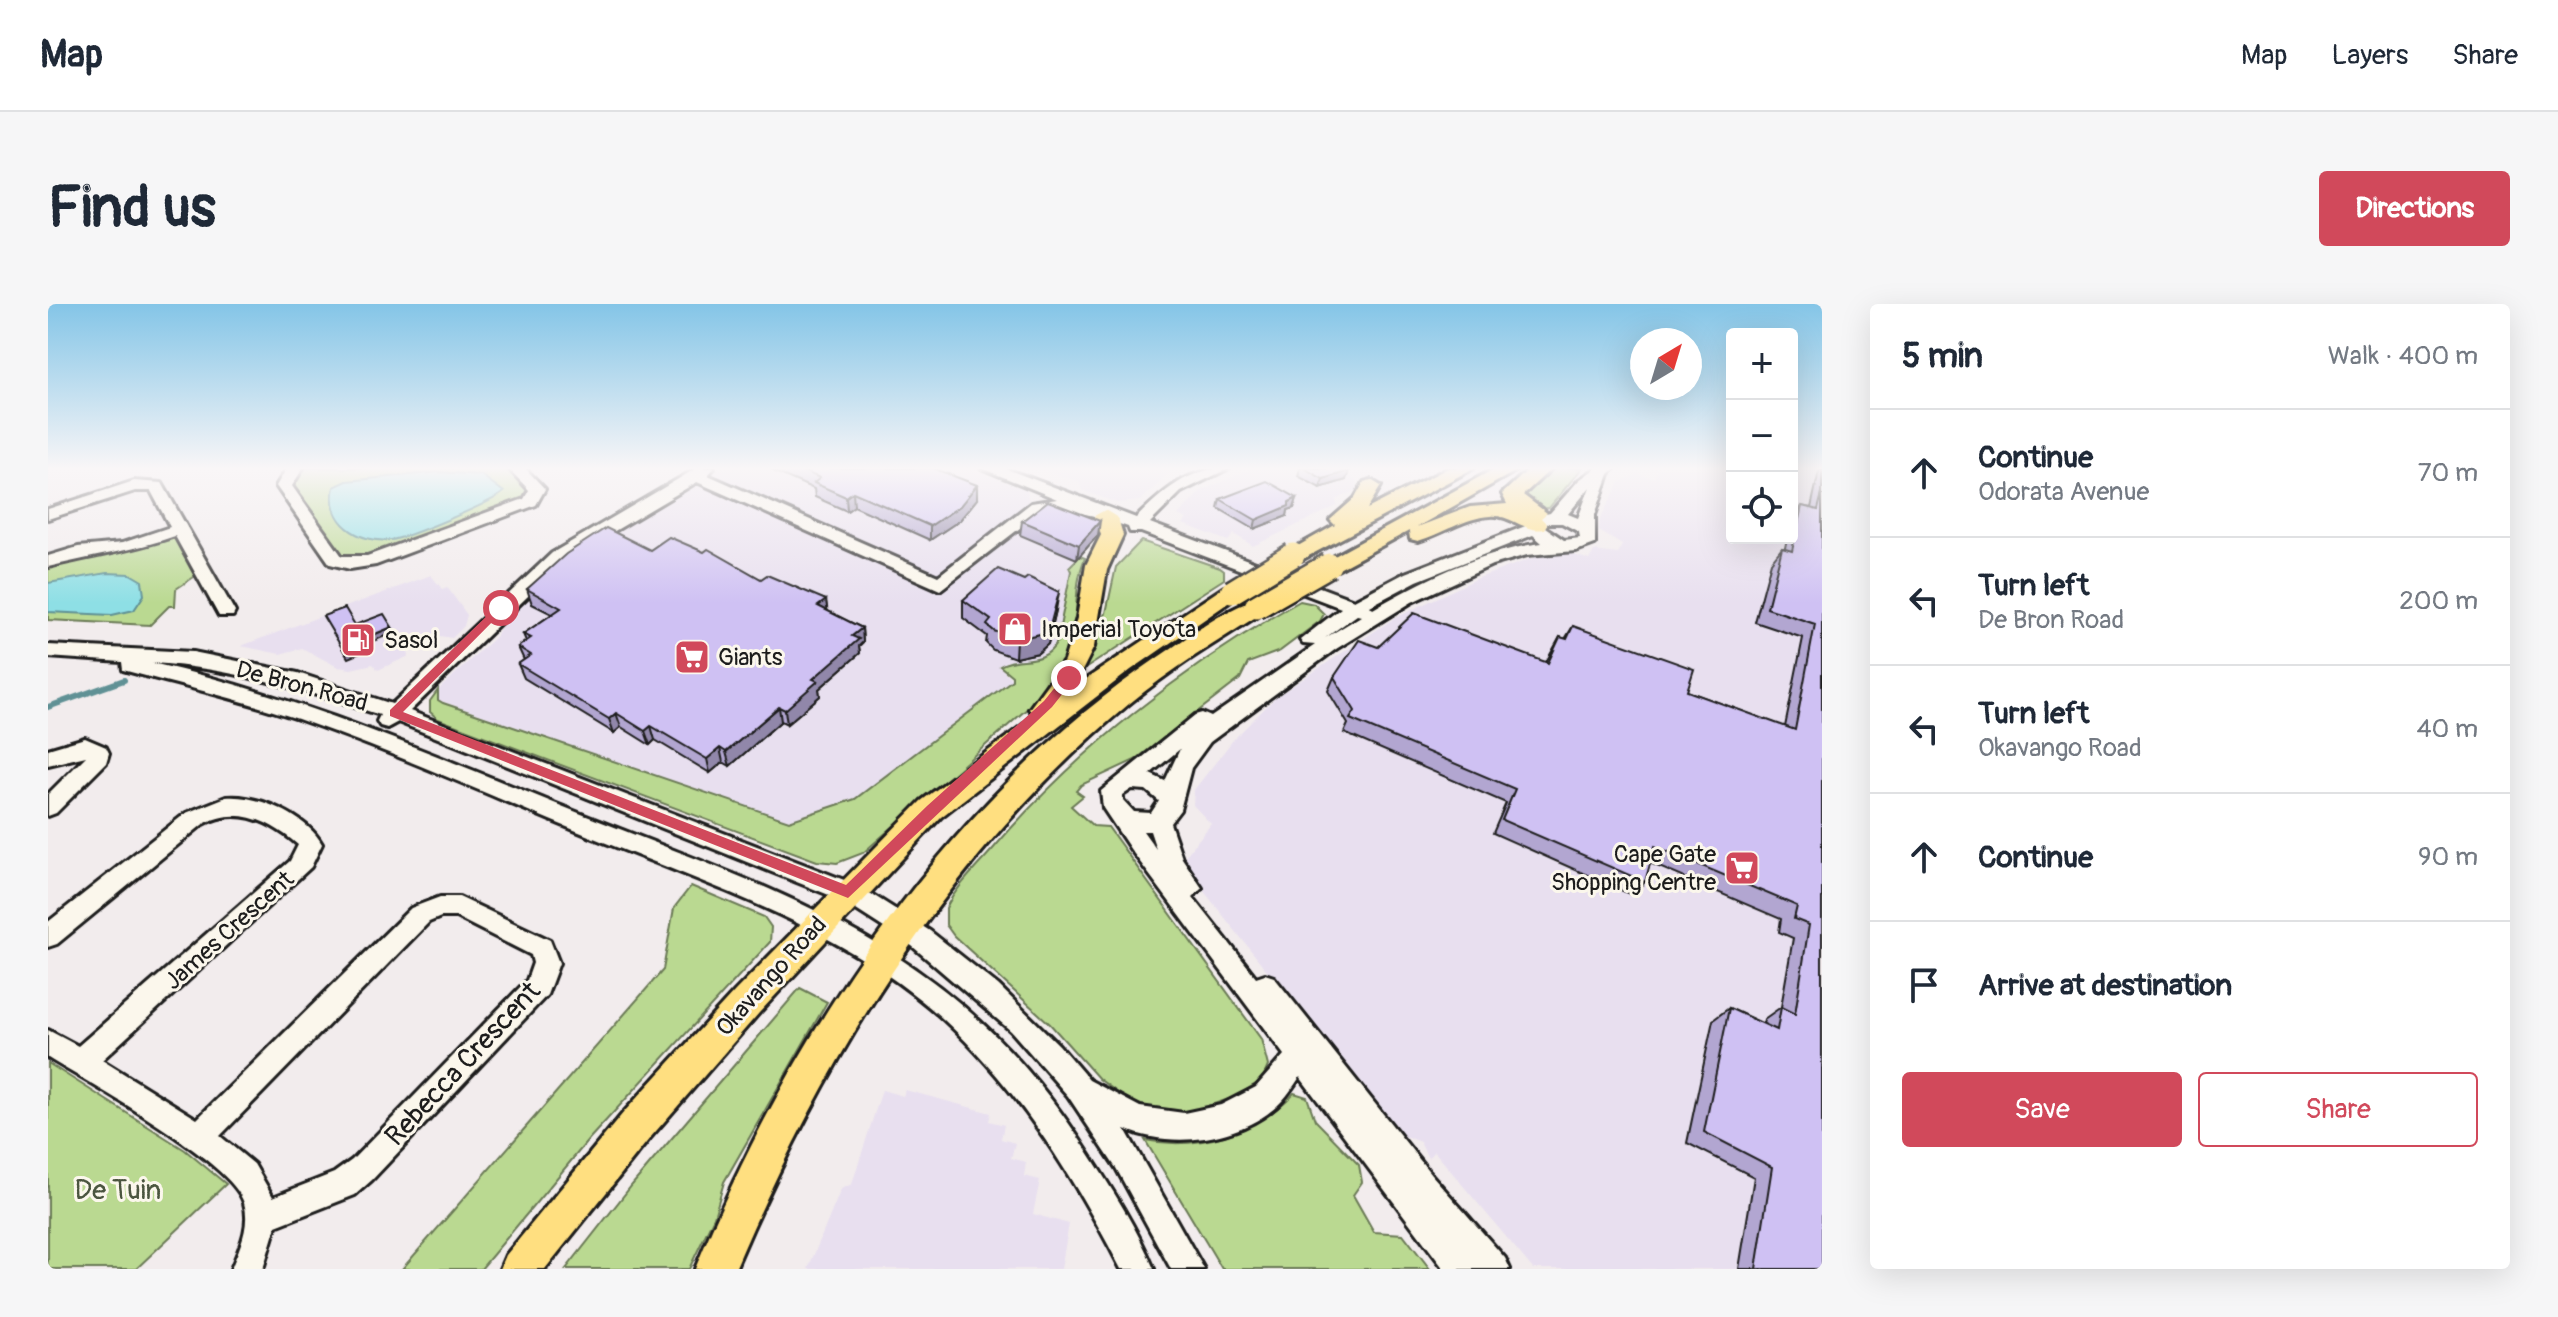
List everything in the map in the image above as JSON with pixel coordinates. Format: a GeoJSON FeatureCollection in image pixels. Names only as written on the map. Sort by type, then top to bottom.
{"type":"FeatureCollection","features":[{"type":"Feature","properties":{"kind":"main road"},"geometry":{"type":"LineString","coordinates":[[931,809],[1048,704],[1064,684],[1087,630],[1098,562],[1114,536],[1113,526],[1098,513]]}},
{"type":"Feature","properties":{"kind":"main road"},"geometry":{"type":"LineString","coordinates":[[1298,552],[1351,513]]}},
{"type":"Feature","properties":{"kind":"main road","name":"Okavango Road"},"geometry":{"type":"LineString","coordinates":[[520,1269],[637,1125],[848,892],[931,809],[1112,671],[1298,552],[1375,513]]}},
{"type":"Feature","properties":{"kind":"main road"},"geometry":{"type":"LineString","coordinates":[[715,1269],[815,1059],[880,957],[1006,803],[1062,747],[1180,654],[1338,560],[1426,513]]}},
{"type":"Feature","properties":{"kind":"main road"},"geometry":{"type":"LineString","coordinates":[[1338,560],[1373,551],[1476,513]]}},
{"type":"Feature","properties":{"kind":"main road"},"geometry":{"type":"LineString","coordinates":[[1518,513],[1545,522]]}},
{"type":"Feature","properties":{"kind":"main road"},"geometry":{"type":"LineString","coordinates":[[1532,513],[1545,522]]}},
{"type":"Feature","properties":{"kind":"main road"},"geometry":{"type":"LineString","coordinates":[[1095,581],[1103,565],[1142,527]]}},
{"type":"Feature","properties":{"kind":"street"},"geometry":{"type":"LineString","coordinates":[[171,513],[226,612]]}},
{"type":"Feature","properties":{"kind":"street"},"geometry":{"type":"LineString","coordinates":[[303,513],[336,560],[350,564],[370,561],[504,513]]}},
{"type":"Feature","properties":{"kind":"street"},"geometry":{"type":"LineString","coordinates":[[369,738],[543,569],[572,547],[631,513]]}},
{"type":"Feature","properties":{"kind":"street"},"geometry":{"type":"LineString","coordinates":[[789,513],[940,584],[1028,513]]}},
{"type":"Feature","properties":{"kind":"street"},"geometry":{"type":"LineString","coordinates":[[1103,513],[1200,552],[1228,558],[1376,615]]}},
{"type":"Feature","properties":{"kind":"street"},"geometry":{"type":"LineString","coordinates":[[1142,527],[1153,513]]}},
{"type":"Feature","properties":{"kind":"street"},"geometry":{"type":"LineString","coordinates":[[1142,527],[1158,513]]}},
{"type":"Feature","properties":{"kind":"street"},"geometry":{"type":"LineString","coordinates":[[1494,1269],[1307,1051],[1111,800],[1112,791],[1355,607],[1411,577],[1545,522],[1554,513]]}},
{"type":"Feature","properties":{"kind":"street"},"geometry":{"type":"LineString","coordinates":[[1122,817],[1140,824],[1163,809],[1190,751],[1206,734],[1312,656],[1376,615],[1441,582],[1536,546],[1588,542],[1590,535],[1584,517],[1586,513]]}},
{"type":"Feature","properties":{"kind":"street"},"geometry":{"type":"LineString","coordinates":[[1545,522],[1587,530]]}},
{"type":"Feature","properties":{"kind":"street"},"geometry":{"type":"LineString","coordinates":[[1545,522],[1546,538],[1564,545]]}},
{"type":"Feature","properties":{"kind":"street"},"geometry":{"type":"LineString","coordinates":[[48,562],[78,552],[124,548],[180,529]]}},
{"type":"Feature","properties":{"kind":"street","name":"De Bron Road"},"geometry":{"type":"LineString","coordinates":[[53,651],[151,655],[298,680],[395,713],[848,892],[904,925],[1005,1009],[1077,1086]]}},
{"type":"Feature","properties":{"kind":"street","name":"De Bron Road"},"geometry":{"type":"LineString","coordinates":[[53,651],[250,694],[369,738],[821,922],[880,957],[949,1008],[1024,1086],[1056,1127],[1138,1269]]}},
{"type":"Feature","properties":{"kind":"street"},"geometry":{"type":"LineString","coordinates":[[48,757],[85,746],[98,753],[95,763],[48,807]]}},
{"type":"Feature","properties":{"kind":"street"},"geometry":{"type":"LineString","coordinates":[[1128,780],[1152,782],[1163,809],[1181,877],[1463,1269]]}},
{"type":"Feature","properties":{"kind":"street","name":"James Crescent"},"geometry":{"type":"LineString","coordinates":[[48,936],[194,819],[215,808],[247,807],[302,833],[310,844],[299,867],[79,1063]]}},
{"type":"Feature","properties":{"kind":"street","name":"Rebecca Crescent"},"geometry":{"type":"LineString","coordinates":[[199,1137],[420,915],[440,907],[459,907],[541,948],[546,963],[538,987],[362,1170],[344,1184],[261,1217]]}},
{"type":"Feature","properties":{"kind":"street"},"geometry":{"type":"LineString","coordinates":[[48,1043],[199,1137],[250,1181],[261,1217],[256,1249],[247,1269]]}},
{"type":"Feature","properties":{"kind":"street"},"geometry":{"type":"LineString","coordinates":[[1077,1086],[1125,1116],[1151,1126],[1198,1128],[1250,1108],[1268,1095],[1307,1051]]}},
{"type":"Feature","properties":{"kind":"street"},"geometry":{"type":"LineString","coordinates":[[1077,1086],[1132,1168],[1188,1269]]}},
{"type":"Feature","properties":{"kind":"shaded area"},"geometry":{"type":"Polygon","coordinates":[[[647,513],[1065,513],[1106,531],[1069,566],[1071,571],[1057,642],[1052,650],[1030,662],[1007,661],[1000,666],[1012,680],[855,799],[789,821],[438,700],[438,690],[496,636],[508,615],[566,562],[647,513]]]}},
{"type":"Feature","properties":{"kind":"shaded area"},"geometry":{"type":"Polygon","coordinates":[[[1322,513],[1253,546],[1234,534],[1228,541],[1183,524],[1187,519],[1178,515],[1322,513]]]}},
{"type":"Feature","properties":{"kind":"shaded area"},"geometry":{"type":"Polygon","coordinates":[[[1603,513],[1726,513],[1726,544],[1798,544],[1798,513],[1822,513],[1822,1269],[1533,1269],[1434,1151],[1428,1158],[1420,1142],[1396,1133],[1195,880],[1183,859],[1211,824],[1193,805],[1194,790],[1233,740],[1276,697],[1393,619],[1476,579],[1546,553],[1572,554],[1589,560],[1594,551],[1618,554],[1622,545],[1599,531],[1603,513]]]}},
{"type":"Feature","properties":{"kind":"shaded area"},"geometry":{"type":"Polygon","coordinates":[[[431,575],[442,589],[447,587],[467,615],[464,626],[452,638],[440,636],[407,649],[409,656],[378,670],[373,664],[351,669],[338,667],[302,648],[280,654],[241,646],[431,575]]]}},
{"type":"Feature","properties":{"kind":"shaded area"},"geometry":{"type":"Polygon","coordinates":[[[882,1090],[903,1096],[905,1090],[991,1113],[989,1121],[1004,1125],[1001,1139],[1015,1143],[1011,1158],[1026,1162],[1024,1176],[1040,1180],[1033,1214],[1069,1224],[1061,1269],[808,1269],[841,1189],[852,1184],[882,1090]]]}},
{"type":"Feature","properties":{"kind":"green space"},"geometry":{"type":"Polygon","coordinates":[[[311,513],[488,513],[367,559],[342,557],[311,513]]]}},
{"type":"Feature","properties":{"kind":"green space"},"geometry":{"type":"Polygon","coordinates":[[[173,538],[178,541],[197,575],[176,589],[175,606],[169,606],[150,625],[48,620],[48,566],[85,555],[118,553],[173,538]]]}},
{"type":"Feature","properties":{"kind":"green space"},"geometry":{"type":"Polygon","coordinates":[[[1141,541],[1220,568],[1224,571],[1224,579],[1083,670],[1106,613],[1116,567],[1141,541]]]}},
{"type":"Feature","properties":{"kind":"green space"},"geometry":{"type":"Polygon","coordinates":[[[1080,556],[1085,558],[1079,579],[1072,641],[1045,693],[863,853],[837,863],[817,861],[438,719],[430,712],[430,701],[438,690],[438,700],[443,703],[789,821],[855,799],[1012,680],[1012,676],[1000,666],[1038,658],[1051,650],[1057,642],[1071,571],[1069,567],[1080,556]]]}},
{"type":"Feature","properties":{"kind":"green space"},"geometry":{"type":"Polygon","coordinates":[[[1300,601],[1314,604],[1324,614],[1320,621],[1280,651],[1248,663],[1240,679],[1135,760],[1081,785],[1076,791],[1083,796],[1071,806],[1093,826],[1108,827],[1261,1039],[1268,1066],[1262,1080],[1235,1097],[1184,1114],[1159,1112],[1128,1100],[1099,1079],[1050,1024],[954,936],[946,925],[946,908],[967,878],[1025,813],[1097,744],[1216,653],[1300,601]]]}},
{"type":"Feature","properties":{"kind":"green space"},"geometry":{"type":"Polygon","coordinates":[[[691,886],[764,917],[771,927],[770,942],[590,1138],[481,1269],[402,1269],[663,970],[674,908],[691,886]]]}},
{"type":"Feature","properties":{"kind":"green space"},"geometry":{"type":"Polygon","coordinates":[[[800,988],[827,1002],[724,1182],[714,1217],[689,1269],[566,1269],[632,1185],[800,988]]]}},
{"type":"Feature","properties":{"kind":"green space","name":"De Tuin"},"geometry":{"type":"Polygon","coordinates":[[[48,1063],[185,1150],[226,1184],[136,1269],[48,1269],[48,1063]]]}},
{"type":"Feature","properties":{"kind":"green space"},"geometry":{"type":"Polygon","coordinates":[[[1294,1093],[1307,1097],[1315,1120],[1359,1165],[1362,1182],[1353,1195],[1374,1232],[1403,1234],[1430,1269],[1222,1269],[1145,1140],[1186,1143],[1226,1136],[1262,1119],[1294,1093]]]}},
{"type":"Feature","properties":{"kind":"water"},"geometry":{"type":"Polygon","coordinates":[[[336,513],[462,513],[391,540],[367,538],[340,520],[336,513]]]}},
{"type":"Feature","properties":{"kind":"water"},"geometry":{"type":"Polygon","coordinates":[[[107,573],[130,574],[142,581],[144,595],[134,610],[112,615],[48,612],[48,583],[107,573]]]}},
{"type":"Feature","properties":{"kind":"building"},"geometry":{"type":"Polygon","coordinates":[[[901,513],[949,513],[930,526],[901,513]]]}},
{"type":"Feature","properties":{"kind":"building"},"geometry":{"type":"Polygon","coordinates":[[[1032,513],[1079,513],[1100,521],[1079,545],[1022,521],[1032,513]]]}},
{"type":"Feature","properties":{"kind":"building"},"geometry":{"type":"Polygon","coordinates":[[[1244,513],[1272,513],[1256,520],[1244,513]]]}},
{"type":"Feature","properties":{"kind":"building","name":"Cape Gate Shopping Centre"},"geometry":{"type":"Polygon","coordinates":[[[1800,513],[1822,513],[1822,1269],[1756,1269],[1772,1167],[1704,1132],[1729,1008],[1777,1030],[1781,1007],[1795,1014],[1809,925],[1794,919],[1797,906],[1655,846],[1645,882],[1502,820],[1515,789],[1350,719],[1355,711],[1334,677],[1359,640],[1378,647],[1414,613],[1548,663],[1560,637],[1567,639],[1573,626],[1694,669],[1687,691],[1795,730],[1815,624],[1767,608],[1782,548],[1792,551],[1794,544],[1798,544],[1800,513]]]}},
{"type":"Feature","properties":{"kind":"building","name":"Giants"},"geometry":{"type":"Polygon","coordinates":[[[606,528],[650,550],[669,537],[704,552],[708,549],[761,579],[767,575],[826,600],[818,606],[862,628],[852,636],[859,639],[813,679],[818,681],[785,710],[779,707],[726,752],[720,748],[707,759],[651,726],[645,731],[616,713],[609,719],[518,664],[531,655],[518,647],[531,638],[523,634],[561,608],[527,589],[566,554],[606,528]]]}},
{"type":"Feature","properties":{"kind":"building","name":"Imperial Toyota"},"geometry":{"type":"Polygon","coordinates":[[[998,569],[1024,580],[1028,577],[1059,592],[1050,626],[1040,634],[1016,639],[994,631],[987,625],[991,620],[963,600],[998,569]]]}},
{"type":"Feature","properties":{"kind":"building"},"geometry":{"type":"Polygon","coordinates":[[[345,608],[355,625],[384,614],[392,627],[363,639],[367,645],[345,653],[323,616],[345,608]]]}},
{"type":"Feature","properties":{"kind":"waterway"},"geometry":{"type":"LineString","coordinates":[[48,707],[124,680]]}},
{"type":"Feature","properties":{"kind":"place","name":"Imperial Toyota"},"geometry":{"type":"Point","coordinates":[1015,629]}},
{"type":"Feature","properties":{"kind":"place","name":"Sasol"},"geometry":{"type":"Point","coordinates":[358,640]}},
{"type":"Feature","properties":{"kind":"place","name":"Giants"},"geometry":{"type":"Point","coordinates":[692,657]}},
{"type":"Feature","properties":{"kind":"place","name":"Cape Gate Shopping Centre"},"geometry":{"type":"Point","coordinates":[1742,868]}},
{"type":"Feature","properties":{"kind":"route"},"geometry":{"type":"LineString","coordinates":[[501,608],[395,713],[848,892],[931,809],[1048,704],[1069,678]]}}]}
